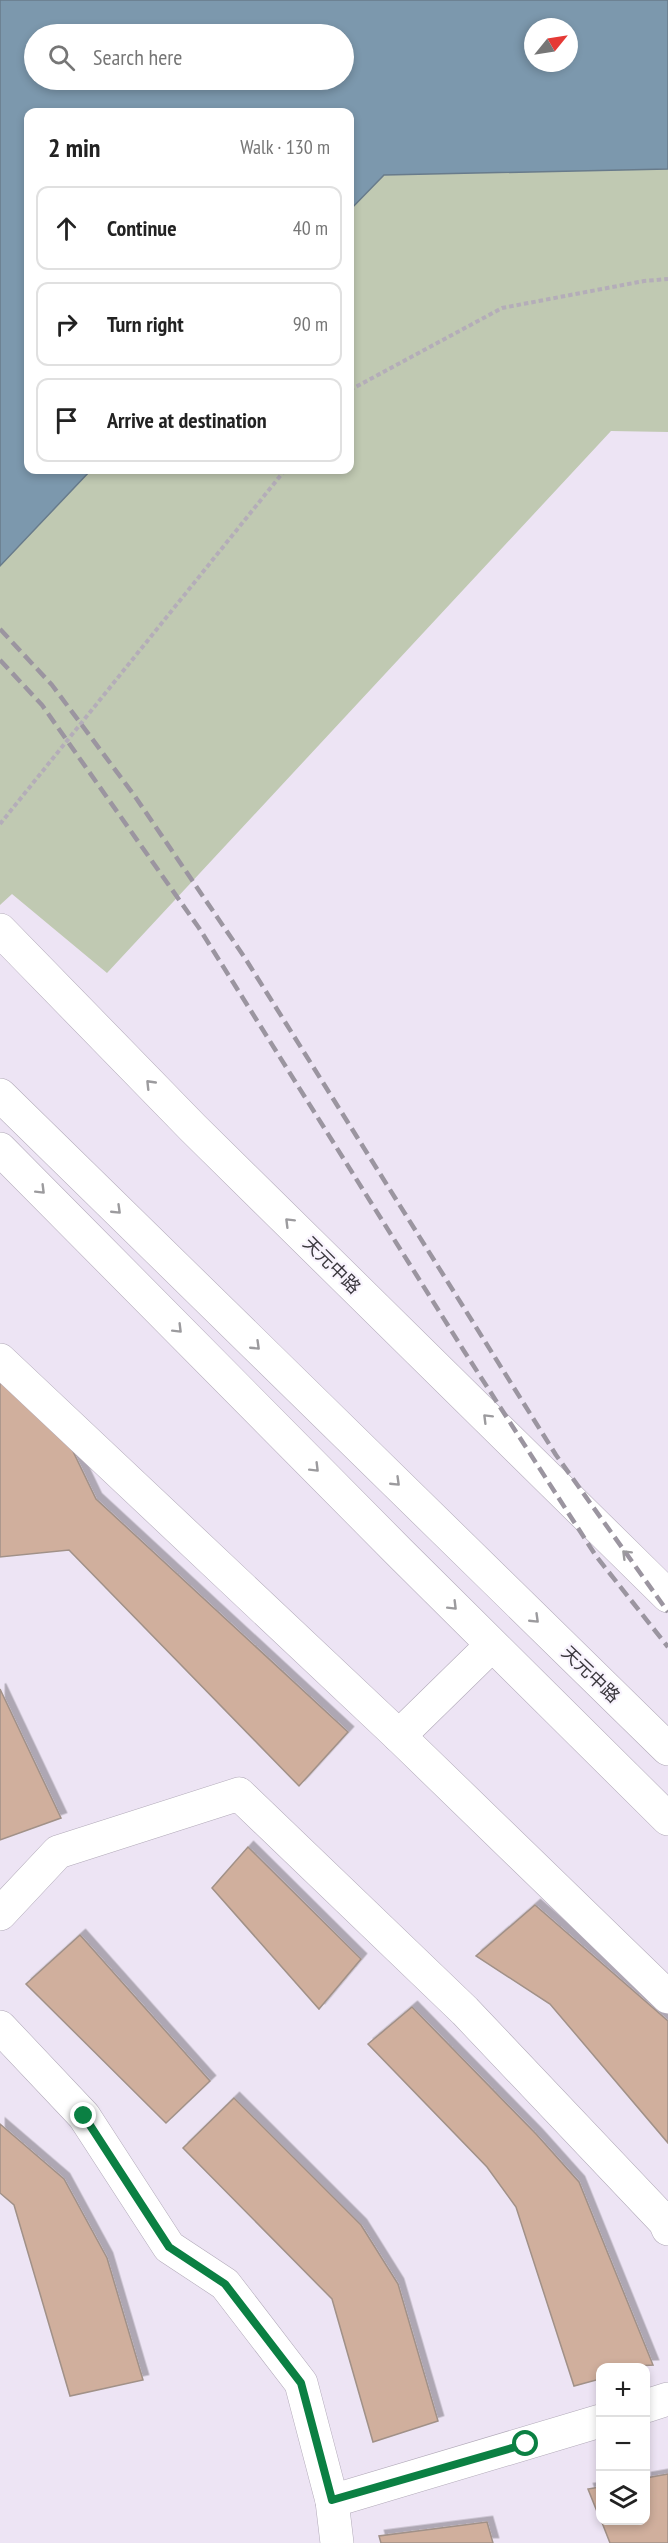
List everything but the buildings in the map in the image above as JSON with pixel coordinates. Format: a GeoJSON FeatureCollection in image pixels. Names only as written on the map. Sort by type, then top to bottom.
{"type":"FeatureCollection","features":[{"type":"Feature","properties":{"kind":"main road","name":"天元中路"},"geometry":{"type":"LineString","coordinates":[[0,930],[201,1136],[668,1596]]}},
{"type":"Feature","properties":{"kind":"main road","name":"天元中路"},"geometry":{"type":"LineString","coordinates":[[0,1095],[668,1749]]}},
{"type":"Feature","properties":{"kind":"main road"},"geometry":{"type":"LineString","coordinates":[[0,1149],[668,1819]]}},
{"type":"Feature","properties":{"kind":"main road"},"geometry":{"type":"LineString","coordinates":[[0,1360],[399,1736],[668,1997]]}},
{"type":"Feature","properties":{"kind":"main road"},"geometry":{"type":"LineString","coordinates":[[399,1736],[492,1645]]}},
{"type":"Feature","properties":{"kind":"main road"},"geometry":{"type":"LineString","coordinates":[[0,1914],[58,1852],[239,1794],[465,2011],[665,2222],[668,2229]]}},
{"type":"Feature","properties":{"kind":"main road"},"geometry":{"type":"LineString","coordinates":[[0,2027],[84,2116],[169,2247],[225,2284],[301,2383],[332,2500],[337,2543]]}},
{"type":"Feature","properties":{"kind":"main road"},"geometry":{"type":"LineString","coordinates":[[650,2404],[668,2399]]}},
{"type":"Feature","properties":{"kind":"main road"},"geometry":{"type":"LineString","coordinates":[[332,2500],[596,2422]]}},
{"type":"Feature","properties":{"kind":"path"},"geometry":{"type":"LineString","coordinates":[[354,388],[502,308],[644,280],[668,279]]}},
{"type":"Feature","properties":{"kind":"path"},"geometry":{"type":"LineString","coordinates":[[0,824],[282,474]]}},
{"type":"Feature","properties":{"kind":"green space"},"geometry":{"type":"Polygon","coordinates":[[[0,0],[668,0],[668,432],[611,431],[107,973],[12,894],[0,905],[0,0]]]}},
{"type":"Feature","properties":{"kind":"water"},"geometry":{"type":"Polygon","coordinates":[[[0,0],[668,0],[668,169],[384,175],[354,206],[354,108],[24,108],[24,474],[87,474],[0,566],[0,0]]]}},
{"type":"Feature","properties":{"kind":"railway"},"geometry":{"type":"LineString","coordinates":[[0,629],[52,685],[134,795],[245,958],[556,1455],[668,1612]]}},
{"type":"Feature","properties":{"kind":"railway"},"geometry":{"type":"LineString","coordinates":[[0,660],[42,705],[199,928],[464,1351],[596,1556],[668,1647]]}},
{"type":"Feature","properties":{"kind":"route"},"geometry":{"type":"LineString","coordinates":[[84,2116],[169,2247],[225,2284],[301,2383],[332,2500],[526,2444]]}}]}
